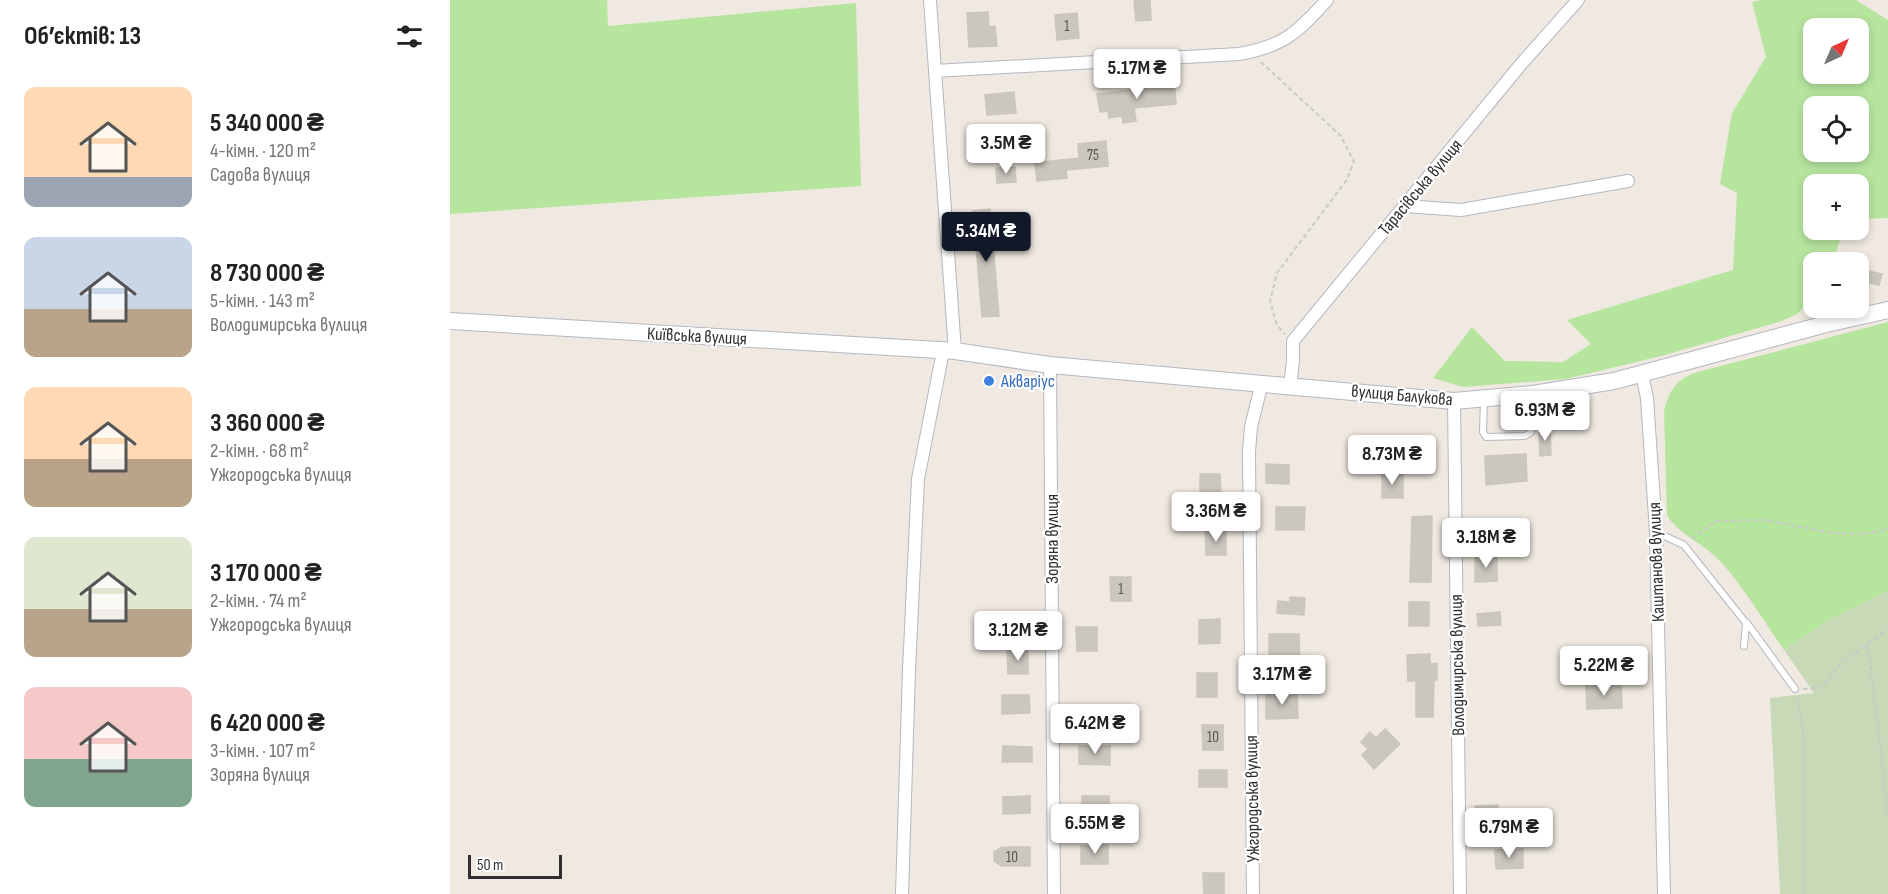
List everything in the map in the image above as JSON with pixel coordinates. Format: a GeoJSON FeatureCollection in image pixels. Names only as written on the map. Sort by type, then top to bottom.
{"type":"FeatureCollection","features":[{"type":"Feature","properties":{"kind":"main road","name":"вулиця Балукова"},"geometry":{"type":"LineString","coordinates":[[949,351],[1050,365],[1262,382],[1454,401],[1577,388],[1642,374],[1826,324],[1888,310]]}},
{"type":"Feature","properties":{"kind":"main road","name":"Київська вулиця"},"geometry":{"type":"LineString","coordinates":[[450,321],[949,351]]}},
{"type":"Feature","properties":{"kind":"street"},"geometry":{"type":"LineString","coordinates":[[902,894],[918,479],[949,351],[930,0]]}},
{"type":"Feature","properties":{"kind":"street"},"geometry":{"type":"LineString","coordinates":[[935,71],[1263,50],[1281,43],[1327,0]]}},
{"type":"Feature","properties":{"kind":"street","name":"Тарасівська вулиця"},"geometry":{"type":"LineString","coordinates":[[1293,341],[1522,63],[1578,0]]}},
{"type":"Feature","properties":{"kind":"street"},"geometry":{"type":"LineString","coordinates":[[1405,206],[1461,210],[1628,181]]}},
{"type":"Feature","properties":{"kind":"street"},"geometry":{"type":"LineString","coordinates":[[1290,386],[1293,341]]}},
{"type":"Feature","properties":{"kind":"street","name":"Зоряна вулиця"},"geometry":{"type":"LineString","coordinates":[[1050,365],[1054,894]]}},
{"type":"Feature","properties":{"kind":"street","name":"Каштанова вулиця"},"geometry":{"type":"LineString","coordinates":[[1642,374],[1647,398],[1656,532],[1664,894]]}},
{"type":"Feature","properties":{"kind":"street","name":"Ужгородська вулиця"},"geometry":{"type":"LineString","coordinates":[[1253,894],[1249,452],[1251,427],[1262,382]]}},
{"type":"Feature","properties":{"kind":"street","name":"Володимирська вулиця"},"geometry":{"type":"LineString","coordinates":[[1454,401],[1460,894]]}},
{"type":"Feature","properties":{"kind":"lane"},"geometry":{"type":"LineString","coordinates":[[1484,399],[1483,432],[1486,437],[1525,436],[1531,432],[1533,394]]}},
{"type":"Feature","properties":{"kind":"lane"},"geometry":{"type":"LineString","coordinates":[[1656,532],[1684,545],[1795,689]]}},
{"type":"Feature","properties":{"kind":"lane"},"geometry":{"type":"LineString","coordinates":[[1744,646],[1746,623]]}},
{"type":"Feature","properties":{"kind":"path"},"geometry":{"type":"LineString","coordinates":[[1250,52],[1341,136],[1354,162],[1346,181],[1277,273],[1270,301],[1277,325],[1293,341]]}},
{"type":"Feature","properties":{"kind":"path"},"geometry":{"type":"LineString","coordinates":[[1684,545],[1715,521],[1764,520],[1833,533],[1862,534],[1888,529]]}},
{"type":"Feature","properties":{"kind":"path"},"geometry":{"type":"LineString","coordinates":[[1804,894],[1803,726],[1795,689],[1820,688],[1844,661],[1888,629]]}},
{"type":"Feature","properties":{"kind":"path"},"geometry":{"type":"LineString","coordinates":[[1868,643],[1888,815]]}},
{"type":"Feature","properties":{"kind":"green space"},"geometry":{"type":"Polygon","coordinates":[[[450,0],[607,0],[608,26],[856,3],[861,186],[450,214],[450,0]]]}},
{"type":"Feature","properties":{"kind":"green space"},"geometry":{"type":"Polygon","coordinates":[[[1761,0],[1856,0],[1888,20],[1888,218],[1869,219],[1869,174],[1803,174],[1803,240],[1840,240],[1836,252],[1803,252],[1803,308],[1782,321],[1665,355],[1566,379],[1463,387],[1433,378],[1472,327],[1505,361],[1563,362],[1591,344],[1567,320],[1733,270],[1737,193],[1720,184],[1732,113],[1766,57],[1752,2],[1761,0]]]}},
{"type":"Feature","properties":{"kind":"green space"},"geometry":{"type":"Polygon","coordinates":[[[1888,322],[1888,591],[1833,618],[1784,650],[1728,570],[1713,554],[1678,528],[1667,515],[1664,412],[1666,405],[1670,393],[1677,384],[1694,373],[1888,322]]]}},
{"type":"Feature","properties":{"kind":"green space"},"geometry":{"type":"Polygon","coordinates":[[[1888,591],[1888,894],[1780,894],[1770,698],[1814,693],[1784,650],[1833,618],[1888,591]]]}},
{"type":"Feature","properties":{"kind":"building"},"geometry":{"type":"Polygon","coordinates":[[[1150,0],[1151,20],[1136,21],[1134,1],[1150,0]]]}},
{"type":"Feature","properties":{"kind":"building"},"geometry":{"type":"Polygon","coordinates":[[[988,12],[989,27],[995,26],[997,46],[969,47],[967,13],[988,12]]]}},
{"type":"Feature","properties":{"kind":"building"},"geometry":{"type":"Polygon","coordinates":[[[1077,13],[1079,38],[1057,40],[1055,15],[1077,13]]]}},
{"type":"Feature","properties":{"kind":"building"},"geometry":{"type":"Polygon","coordinates":[[[1174,79],[1176,104],[1134,108],[1136,121],[1123,123],[1122,116],[1109,118],[1108,111],[1100,112],[1097,94],[1149,88],[1148,82],[1174,79]]]}},
{"type":"Feature","properties":{"kind":"building"},"geometry":{"type":"Polygon","coordinates":[[[1014,92],[1016,113],[987,115],[985,95],[1014,92]]]}},
{"type":"Feature","properties":{"kind":"building"},"geometry":{"type":"Polygon","coordinates":[[[993,126],[995,145],[970,147],[968,128],[993,126]]]}},
{"type":"Feature","properties":{"kind":"building"},"geometry":{"type":"Polygon","coordinates":[[[1106,141],[1108,166],[1066,170],[1067,178],[1037,181],[1035,163],[1079,158],[1078,144],[1106,141]]]}},
{"type":"Feature","properties":{"kind":"building"},"geometry":{"type":"Polygon","coordinates":[[[1015,167],[1016,182],[997,183],[996,168],[1015,167]]]}},
{"type":"Feature","properties":{"kind":"building"},"geometry":{"type":"Polygon","coordinates":[[[990,209],[999,316],[982,317],[973,211],[990,209]]]}},
{"type":"Feature","properties":{"kind":"building"},"geometry":{"type":"Polygon","coordinates":[[[1869,271],[1882,274],[1879,285],[1869,283],[1869,271]]]}},
{"type":"Feature","properties":{"kind":"building"},"geometry":{"type":"Polygon","coordinates":[[[1550,429],[1551,455],[1540,456],[1539,430],[1550,429]]]}},
{"type":"Feature","properties":{"kind":"building"},"geometry":{"type":"Polygon","coordinates":[[[1526,454],[1527,481],[1486,485],[1485,456],[1526,454]]]}},
{"type":"Feature","properties":{"kind":"building"},"geometry":{"type":"Polygon","coordinates":[[[1266,464],[1289,465],[1289,484],[1266,483],[1266,464]]]}},
{"type":"Feature","properties":{"kind":"building"},"geometry":{"type":"Polygon","coordinates":[[[1200,474],[1220,474],[1221,498],[1200,499],[1200,474]]]}},
{"type":"Feature","properties":{"kind":"building"},"geometry":{"type":"Polygon","coordinates":[[[1382,474],[1403,474],[1403,498],[1382,498],[1382,474]]]}},
{"type":"Feature","properties":{"kind":"building"},"geometry":{"type":"Polygon","coordinates":[[[1276,507],[1305,507],[1304,530],[1276,530],[1276,507]]]}},
{"type":"Feature","properties":{"kind":"building"},"geometry":{"type":"Polygon","coordinates":[[[1432,516],[1431,582],[1410,582],[1412,517],[1432,516]]]}},
{"type":"Feature","properties":{"kind":"building"},"geometry":{"type":"Polygon","coordinates":[[[1205,531],[1226,531],[1226,555],[1206,555],[1205,531]]]}},
{"type":"Feature","properties":{"kind":"building"},"geometry":{"type":"Polygon","coordinates":[[[1475,557],[1497,557],[1497,581],[1475,582],[1475,557]]]}},
{"type":"Feature","properties":{"kind":"building"},"geometry":{"type":"Polygon","coordinates":[[[1110,577],[1131,577],[1131,601],[1111,601],[1110,577]]]}},
{"type":"Feature","properties":{"kind":"building"},"geometry":{"type":"Polygon","coordinates":[[[1290,597],[1305,598],[1304,615],[1277,613],[1278,601],[1290,602],[1290,597]]]}},
{"type":"Feature","properties":{"kind":"building"},"geometry":{"type":"Polygon","coordinates":[[[1409,602],[1429,602],[1429,626],[1409,626],[1409,602]]]}},
{"type":"Feature","properties":{"kind":"building"},"geometry":{"type":"Polygon","coordinates":[[[1500,612],[1501,625],[1478,626],[1477,614],[1500,612]]]}},
{"type":"Feature","properties":{"kind":"building"},"geometry":{"type":"Polygon","coordinates":[[[1220,619],[1220,643],[1199,644],[1199,620],[1220,619]]]}},
{"type":"Feature","properties":{"kind":"building"},"geometry":{"type":"Polygon","coordinates":[[[1076,627],[1097,627],[1097,651],[1077,651],[1076,627]]]}},
{"type":"Feature","properties":{"kind":"building"},"geometry":{"type":"Polygon","coordinates":[[[1269,634],[1299,634],[1300,667],[1269,667],[1269,634]]]}},
{"type":"Feature","properties":{"kind":"building"},"geometry":{"type":"Polygon","coordinates":[[[1028,649],[1028,674],[1008,674],[1007,650],[1028,649]]]}},
{"type":"Feature","properties":{"kind":"building"},"geometry":{"type":"Polygon","coordinates":[[[1430,654],[1430,664],[1437,663],[1433,717],[1416,717],[1416,681],[1408,681],[1407,655],[1430,654]]]}},
{"type":"Feature","properties":{"kind":"building"},"geometry":{"type":"Polygon","coordinates":[[[1197,673],[1217,673],[1217,697],[1197,697],[1197,673]]]}},
{"type":"Feature","properties":{"kind":"building"},"geometry":{"type":"Polygon","coordinates":[[[1621,684],[1622,708],[1587,709],[1586,685],[1621,684]]]}},
{"type":"Feature","properties":{"kind":"building"},"geometry":{"type":"Polygon","coordinates":[[[1297,693],[1298,718],[1266,719],[1266,694],[1297,693]]]}},
{"type":"Feature","properties":{"kind":"building"},"geometry":{"type":"Polygon","coordinates":[[[1002,695],[1029,695],[1030,713],[1002,714],[1002,695]]]}},
{"type":"Feature","properties":{"kind":"building"},"geometry":{"type":"Polygon","coordinates":[[[1202,725],[1223,725],[1223,750],[1203,750],[1202,725]]]}},
{"type":"Feature","properties":{"kind":"building"},"geometry":{"type":"Polygon","coordinates":[[[1385,729],[1400,744],[1374,769],[1362,755],[1368,749],[1361,742],[1370,732],[1376,738],[1385,729]]]}},
{"type":"Feature","properties":{"kind":"building"},"geometry":{"type":"Polygon","coordinates":[[[1003,746],[1032,747],[1032,762],[1002,762],[1003,746]]]}},
{"type":"Feature","properties":{"kind":"building"},"geometry":{"type":"Polygon","coordinates":[[[1079,746],[1110,746],[1110,765],[1079,764],[1079,746]]]}},
{"type":"Feature","properties":{"kind":"building"},"geometry":{"type":"Polygon","coordinates":[[[1199,770],[1227,770],[1227,787],[1199,787],[1199,770]]]}},
{"type":"Feature","properties":{"kind":"building"},"geometry":{"type":"Polygon","coordinates":[[[1030,796],[1030,813],[1003,814],[1003,797],[1030,796]]]}},
{"type":"Feature","properties":{"kind":"building"},"geometry":{"type":"Polygon","coordinates":[[[1082,796],[1109,796],[1109,814],[1082,814],[1082,796]]]}},
{"type":"Feature","properties":{"kind":"building"},"geometry":{"type":"Polygon","coordinates":[[[1498,805],[1498,825],[1475,825],[1475,806],[1498,805]]]}},
{"type":"Feature","properties":{"kind":"building"},"geometry":{"type":"Polygon","coordinates":[[[1108,845],[1108,864],[1081,864],[1081,846],[1108,845]]]}},
{"type":"Feature","properties":{"kind":"building"},"geometry":{"type":"Polygon","coordinates":[[[1002,847],[1030,847],[1030,866],[1002,866],[994,861],[994,852],[1002,847]]]}},
{"type":"Feature","properties":{"kind":"building"},"geometry":{"type":"Polygon","coordinates":[[[1523,849],[1523,868],[1496,869],[1495,850],[1523,849]]]}},
{"type":"Feature","properties":{"kind":"building"},"geometry":{"type":"Polygon","coordinates":[[[1203,873],[1224,873],[1224,894],[1204,894],[1203,873]]]}},
{"type":"Feature","properties":{"kind":"place","name":"Акваріус"},"geometry":{"type":"Point","coordinates":[989,381]}}]}
